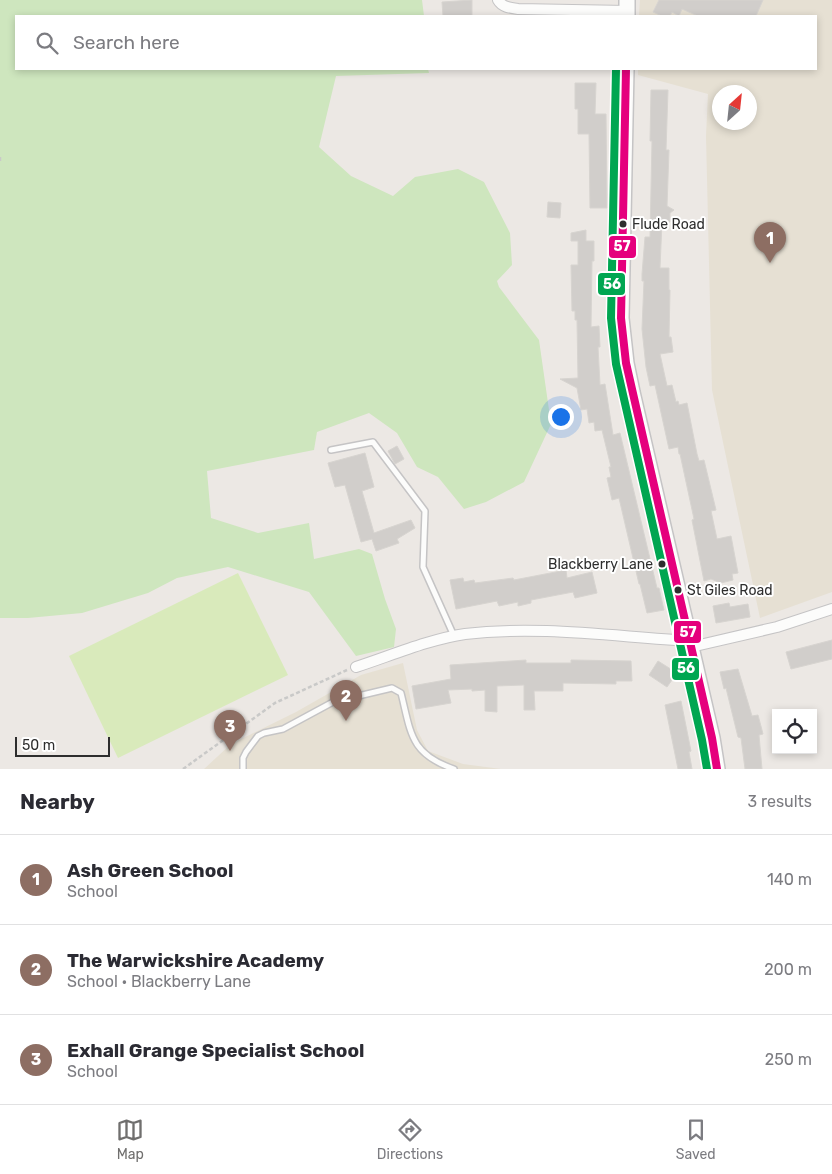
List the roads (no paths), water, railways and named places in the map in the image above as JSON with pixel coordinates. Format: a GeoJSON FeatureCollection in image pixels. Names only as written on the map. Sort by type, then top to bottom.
{"type":"FeatureCollection","features":[{"type":"Feature","properties":{"kind":"street"},"geometry":{"type":"LineString","coordinates":[[498,0],[500,4],[506,7],[518,9],[627,9]]}},
{"type":"Feature","properties":{"kind":"street"},"geometry":{"type":"LineString","coordinates":[[626,70],[621,296],[623,342],[632,392],[691,644],[717,769]]}},
{"type":"Feature","properties":{"kind":"street"},"geometry":{"type":"LineString","coordinates":[[356,667],[454,636],[501,632],[610,634],[691,644],[777,627],[832,610]]}},
{"type":"Feature","properties":{"kind":"lane"},"geometry":{"type":"LineString","coordinates":[[331,450],[373,442],[425,511],[422,567],[454,636]]}},
{"type":"Feature","properties":{"kind":"lane"},"geometry":{"type":"LineString","coordinates":[[243,769],[243,758],[258,736],[283,729],[333,702],[392,688],[401,693],[413,740],[420,751],[442,765],[454,769]]}},
{"type":"Feature","properties":{"kind":"place","name":"Flude Road"},"geometry":{"type":"Point","coordinates":[623,224]}},
{"type":"Feature","properties":{"kind":"place","name":"Ash Green School"},"geometry":{"type":"Point","coordinates":[770,263]}},
{"type":"Feature","properties":{"kind":"place","name":"Blackberry Lane"},"geometry":{"type":"Point","coordinates":[662,564]}},
{"type":"Feature","properties":{"kind":"place","name":"St Giles Road"},"geometry":{"type":"Point","coordinates":[678,590]}},
{"type":"Feature","properties":{"kind":"place","name":"The Warwickshire Academy"},"geometry":{"type":"Point","coordinates":[346,721]}},
{"type":"Feature","properties":{"kind":"place","name":"Exhall Grange Specialist School"},"geometry":{"type":"Point","coordinates":[230,751]}}]}
